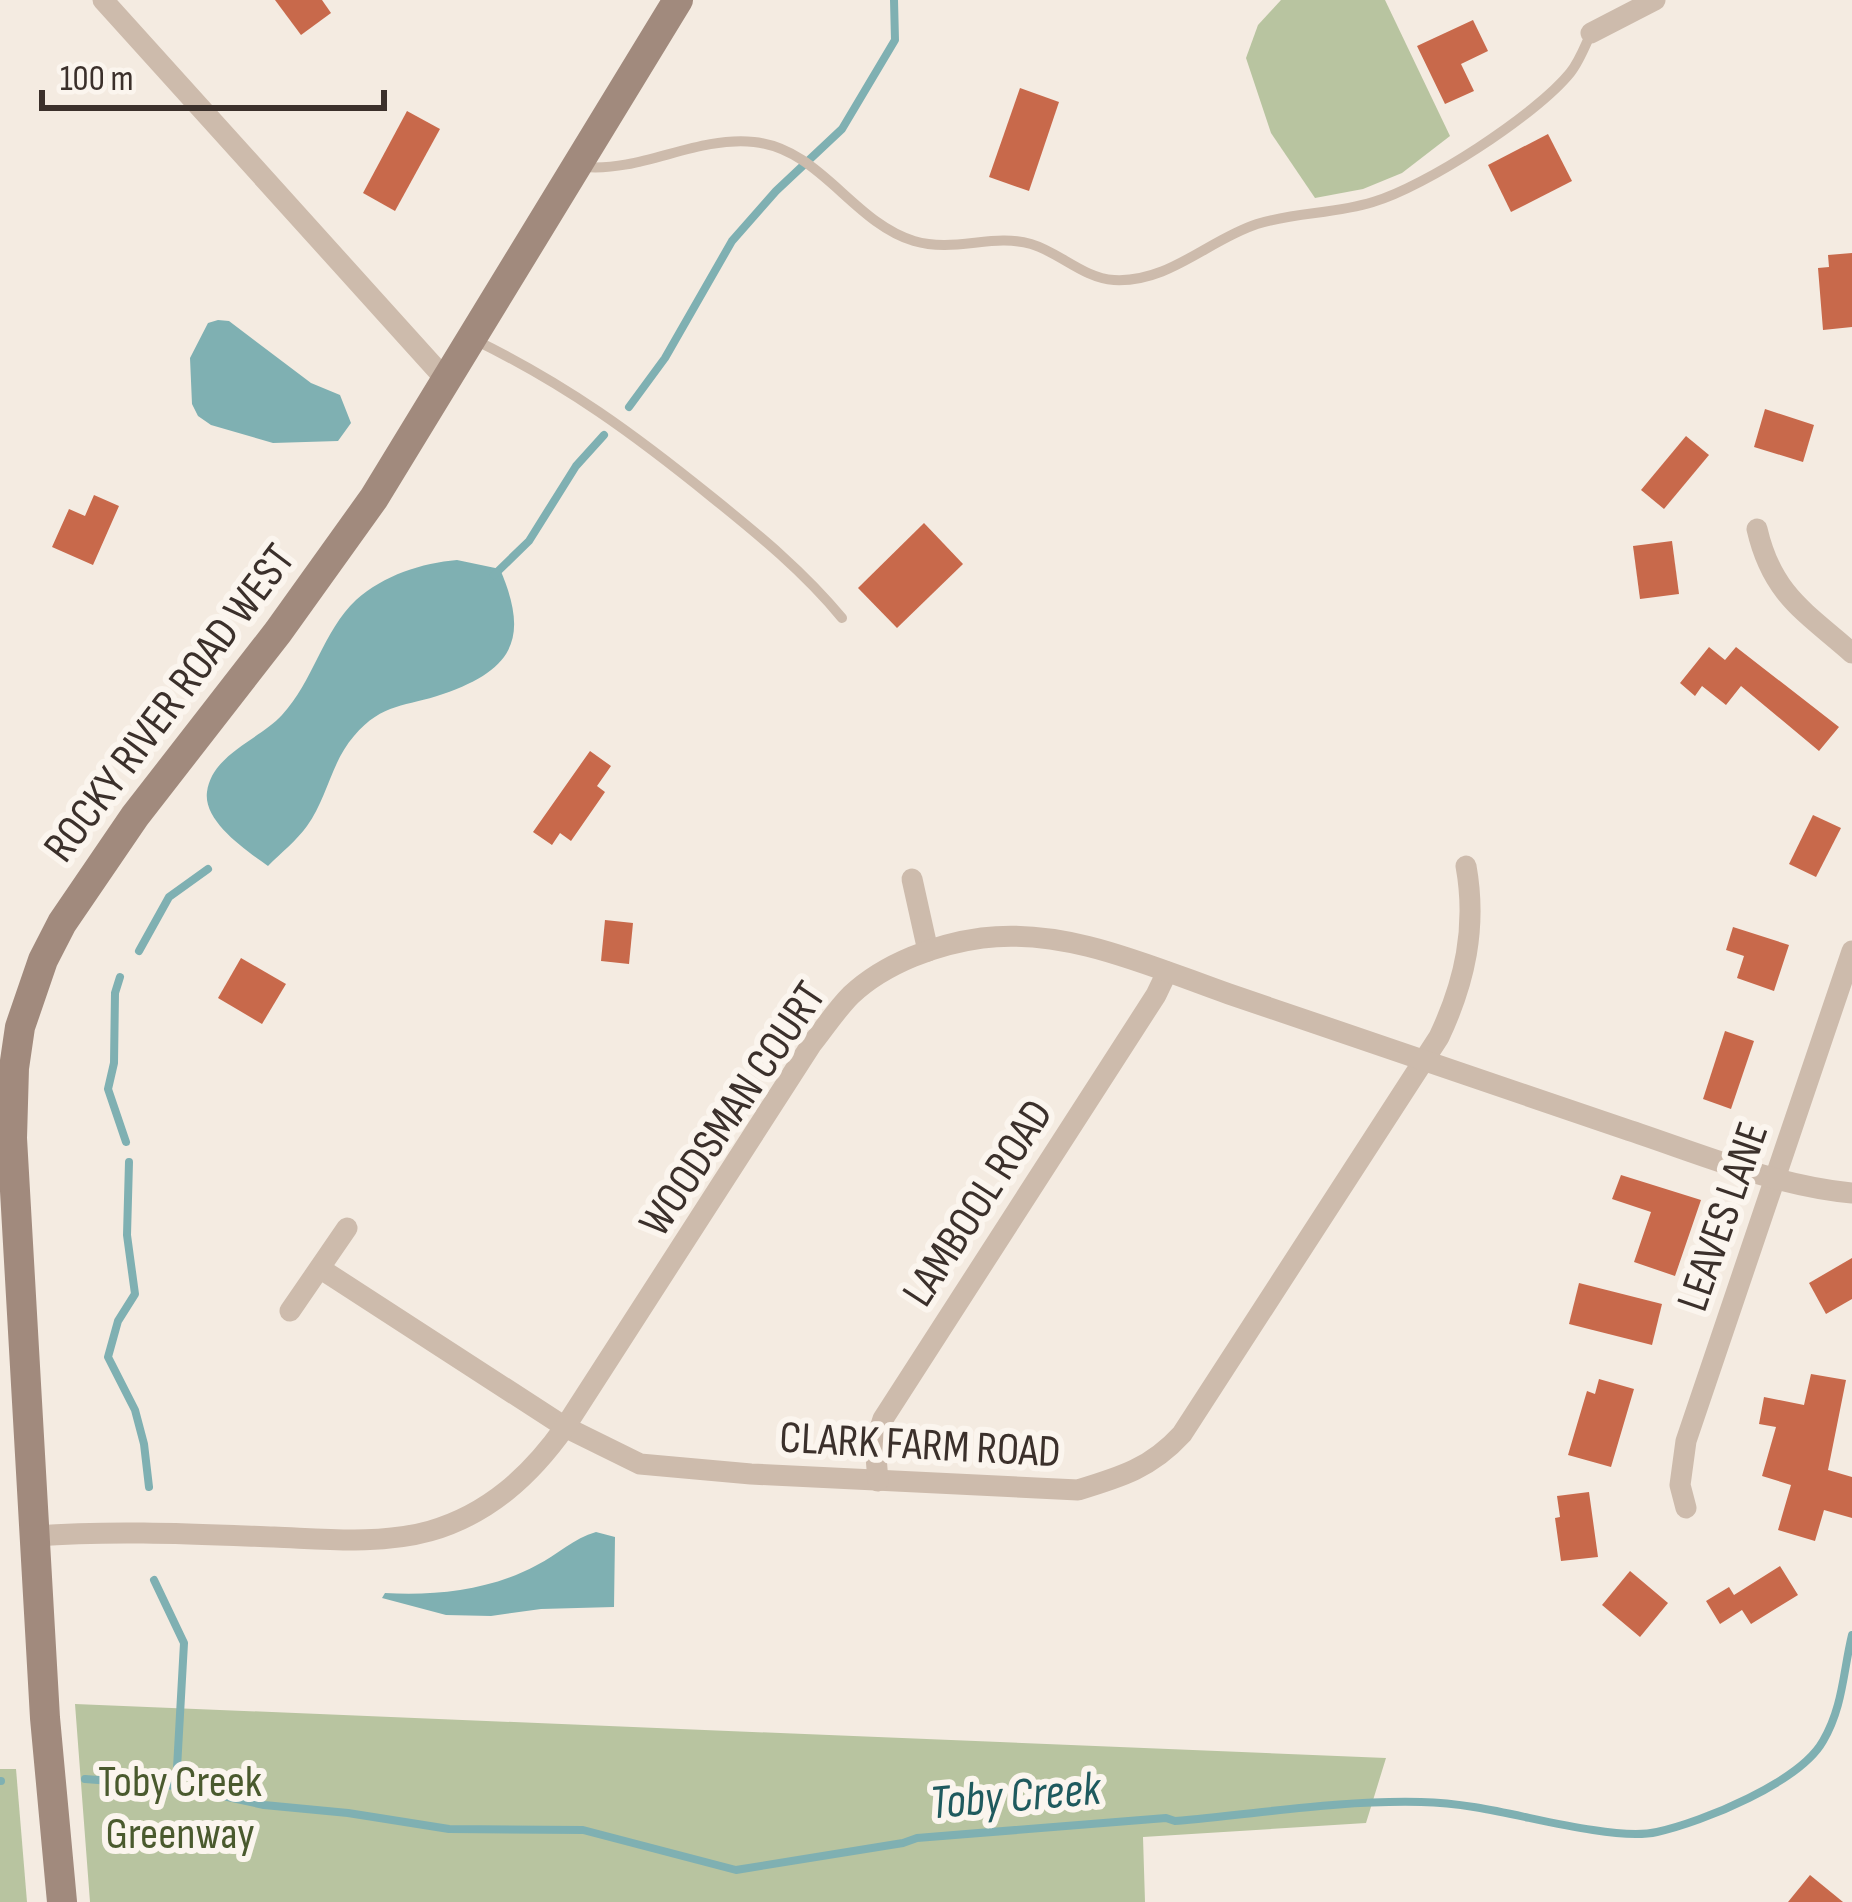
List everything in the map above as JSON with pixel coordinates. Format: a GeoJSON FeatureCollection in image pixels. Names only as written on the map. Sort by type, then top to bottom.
{"type":"FeatureCollection","features":[{"type":"Feature","properties":{"kind":"street"},"geometry":{"type":"LineString","coordinates":[[103,0],[447,380]]}},
{"type":"Feature","properties":{"kind":"street","name":"ROCKY RIVER ROAD WEST"},"geometry":{"type":"LineString","coordinates":[[62,1902],[45,1718],[6,1128],[26,1004],[67,915],[135,816],[321,574],[447,380],[678,0]]}},
{"type":"Feature","properties":{"kind":"street"},"geometry":{"type":"LineString","coordinates":[[1592,33],[1655,0]]}},
{"type":"Feature","properties":{"kind":"street"},"geometry":{"type":"LineString","coordinates":[[1756,530],[1778,586],[1852,652]]}},
{"type":"Feature","properties":{"kind":"street","name":"CLARK FARM ROAD"},"geometry":{"type":"LineString","coordinates":[[321,1269],[565,1426],[607,1450],[664,1468],[1078,1490],[1160,1459],[1182,1435],[1423,1063],[1453,1008],[1467,964],[1471,926],[1466,866]]}},
{"type":"Feature","properties":{"kind":"street"},"geometry":{"type":"LineString","coordinates":[[913,879],[928,951]]}},
{"type":"Feature","properties":{"kind":"street","name":"WOODSMAN COURT"},"geometry":{"type":"LineString","coordinates":[[35,1536],[107,1531],[383,1539],[429,1531],[472,1514],[515,1486],[542,1459],[812,1045],[851,995],[887,969],[928,951],[986,937],[1023,937],[1098,949],[1423,1063],[1775,1177],[1852,1193]]}},
{"type":"Feature","properties":{"kind":"street","name":"LEAVES LANE"},"geometry":{"type":"LineString","coordinates":[[1686,1508],[1680,1485],[1686,1441],[1852,950]]}},
{"type":"Feature","properties":{"kind":"street","name":"LAMBOOL ROAD"},"geometry":{"type":"LineString","coordinates":[[878,1481],[875,1444],[883,1420],[1166,972]]}},
{"type":"Feature","properties":{"kind":"street"},"geometry":{"type":"LineString","coordinates":[[290,1311],[347,1228]]}},
{"type":"Feature","properties":{"kind":"lane"},"geometry":{"type":"LineString","coordinates":[[574,166],[624,167],[690,149],[754,142],[794,154],[885,230],[909,240],[963,247],[1014,240],[1036,245],[1063,262],[1113,280],[1165,272],[1255,225],[1371,203],[1431,179],[1549,94],[1571,71],[1592,33]]}},
{"type":"Feature","properties":{"kind":"lane"},"geometry":{"type":"LineString","coordinates":[[472,338],[557,381],[625,426],[786,559],[842,617]]}},
{"type":"Feature","properties":{"kind":"green space"},"geometry":{"type":"Polygon","coordinates":[[[1281,0],[1385,0],[1450,136],[1402,173],[1363,189],[1315,198],[1271,133],[1246,58],[1258,25],[1281,0]]]}},
{"type":"Feature","properties":{"kind":"green space","name":"Toby Creek Greenway"},"geometry":{"type":"Polygon","coordinates":[[[75,1704],[1386,1758],[1366,1823],[1143,1837],[1145,1902],[90,1902],[75,1704]]]}},
{"type":"Feature","properties":{"kind":"green space","name":"Toby Creek Greenway"},"geometry":{"type":"Polygon","coordinates":[[[0,1769],[16,1769],[27,1902],[0,1902],[0,1769]]]}},
{"type":"Feature","properties":{"kind":"water"},"geometry":{"type":"Polygon","coordinates":[[[229,321],[311,383],[340,395],[351,423],[338,441],[273,443],[211,425],[198,416],[192,404],[190,358],[208,323],[229,321]]]}},
{"type":"Feature","properties":{"kind":"water"},"geometry":{"type":"Polygon","coordinates":[[[457,560],[500,569],[513,614],[509,648],[486,673],[467,684],[385,711],[365,725],[340,757],[307,826],[268,866],[228,835],[212,814],[207,792],[218,767],[293,702],[335,626],[356,600],[404,572],[457,560]]]}},
{"type":"Feature","properties":{"kind":"water"},"geometry":{"type":"Polygon","coordinates":[[[596,1532],[615,1537],[614,1607],[446,1615],[382,1598],[385,1593],[482,1586],[519,1574],[596,1532]]]}},
{"type":"Feature","properties":{"kind":"building"},"geometry":{"type":"Polygon","coordinates":[[[275,0],[322,0],[331,13],[301,35],[275,0]]]}},
{"type":"Feature","properties":{"kind":"building"},"geometry":{"type":"Polygon","coordinates":[[[1473,20],[1488,51],[1461,64],[1474,91],[1445,104],[1417,46],[1473,20]]]}},
{"type":"Feature","properties":{"kind":"building"},"geometry":{"type":"Polygon","coordinates":[[[1020,88],[1059,102],[1029,191],[989,177],[1020,88]]]}},
{"type":"Feature","properties":{"kind":"building"},"geometry":{"type":"Polygon","coordinates":[[[407,111],[440,129],[395,211],[363,193],[407,111]]]}},
{"type":"Feature","properties":{"kind":"building"},"geometry":{"type":"Polygon","coordinates":[[[1548,134],[1572,181],[1511,212],[1488,165],[1548,134]]]}},
{"type":"Feature","properties":{"kind":"building"},"geometry":{"type":"Polygon","coordinates":[[[1852,253],[1852,327],[1823,330],[1818,268],[1829,267],[1828,255],[1852,253]]]}},
{"type":"Feature","properties":{"kind":"building"},"geometry":{"type":"Polygon","coordinates":[[[1765,409],[1814,425],[1803,462],[1754,447],[1765,409]]]}},
{"type":"Feature","properties":{"kind":"building"},"geometry":{"type":"Polygon","coordinates":[[[1686,436],[1709,455],[1664,509],[1641,490],[1686,436]]]}},
{"type":"Feature","properties":{"kind":"building"},"geometry":{"type":"Polygon","coordinates":[[[94,495],[119,506],[93,565],[52,547],[69,509],[85,516],[94,495]]]}},
{"type":"Feature","properties":{"kind":"building"},"geometry":{"type":"Polygon","coordinates":[[[924,523],[963,564],[897,628],[858,588],[924,523]]]}},
{"type":"Feature","properties":{"kind":"building"},"geometry":{"type":"Polygon","coordinates":[[[1672,541],[1679,594],[1640,599],[1633,546],[1672,541]]]}},
{"type":"Feature","properties":{"kind":"building"},"geometry":{"type":"Polygon","coordinates":[[[1709,647],[1725,660],[1736,647],[1839,727],[1819,751],[1741,686],[1726,705],[1702,686],[1695,696],[1680,683],[1709,647]]]}},
{"type":"Feature","properties":{"kind":"building"},"geometry":{"type":"Polygon","coordinates":[[[590,751],[611,766],[597,786],[605,792],[571,841],[560,833],[552,845],[533,832],[590,751]]]}},
{"type":"Feature","properties":{"kind":"building"},"geometry":{"type":"Polygon","coordinates":[[[1813,815],[1841,828],[1816,877],[1789,864],[1813,815]]]}},
{"type":"Feature","properties":{"kind":"building"},"geometry":{"type":"Polygon","coordinates":[[[605,920],[633,923],[629,964],[601,961],[605,920]]]}},
{"type":"Feature","properties":{"kind":"building"},"geometry":{"type":"Polygon","coordinates":[[[1733,927],[1789,945],[1774,991],[1737,978],[1744,956],[1726,950],[1733,927]]]}},
{"type":"Feature","properties":{"kind":"building"},"geometry":{"type":"Polygon","coordinates":[[[241,958],[286,984],[262,1024],[218,998],[241,958]]]}},
{"type":"Feature","properties":{"kind":"building"},"geometry":{"type":"Polygon","coordinates":[[[1725,1031],[1754,1041],[1731,1109],[1703,1099],[1725,1031]]]}},
{"type":"Feature","properties":{"kind":"building"},"geometry":{"type":"Polygon","coordinates":[[[1621,1175],[1701,1200],[1675,1276],[1634,1262],[1651,1212],[1612,1199],[1621,1175]]]}},
{"type":"Feature","properties":{"kind":"building"},"geometry":{"type":"Polygon","coordinates":[[[1852,1258],[1852,1299],[1826,1314],[1809,1283],[1852,1258]]]}},
{"type":"Feature","properties":{"kind":"building"},"geometry":{"type":"Polygon","coordinates":[[[1579,1283],[1662,1304],[1652,1345],[1569,1324],[1579,1283]]]}},
{"type":"Feature","properties":{"kind":"building"},"geometry":{"type":"Polygon","coordinates":[[[1811,1374],[1846,1380],[1828,1470],[1852,1477],[1852,1518],[1824,1510],[1815,1541],[1778,1530],[1791,1485],[1762,1476],[1776,1427],[1759,1424],[1764,1397],[1804,1405],[1811,1374]]]}},
{"type":"Feature","properties":{"kind":"building"},"geometry":{"type":"Polygon","coordinates":[[[1599,1379],[1634,1389],[1611,1467],[1568,1455],[1587,1391],[1595,1394],[1599,1379]]]}},
{"type":"Feature","properties":{"kind":"building"},"geometry":{"type":"Polygon","coordinates":[[[1589,1492],[1598,1557],[1561,1561],[1557,1496],[1589,1492]]]}},
{"type":"Feature","properties":{"kind":"building"},"geometry":{"type":"Polygon","coordinates":[[[1780,1566],[1798,1595],[1751,1624],[1742,1610],[1720,1624],[1706,1601],[1729,1587],[1734,1595],[1780,1566]]]}},
{"type":"Feature","properties":{"kind":"building"},"geometry":{"type":"Polygon","coordinates":[[[1630,1571],[1668,1603],[1640,1637],[1602,1605],[1630,1571]]]}},
{"type":"Feature","properties":{"kind":"building"},"geometry":{"type":"Polygon","coordinates":[[[1810,1875],[1843,1902],[1788,1902],[1810,1875]]]}},
{"type":"Feature","properties":{"kind":"waterway"},"geometry":{"type":"LineString","coordinates":[[629,407],[665,358],[732,241],[776,191],[842,129],[895,40],[894,0]]}},
{"type":"Feature","properties":{"kind":"waterway"},"geometry":{"type":"LineString","coordinates":[[494,575],[529,541],[576,466],[604,435]]}},
{"type":"Feature","properties":{"kind":"waterway"},"geometry":{"type":"LineString","coordinates":[[139,951],[169,897],[208,869]]}},
{"type":"Feature","properties":{"kind":"waterway"},"geometry":{"type":"LineString","coordinates":[[120,977],[108,1089],[126,1142]]}},
{"type":"Feature","properties":{"kind":"waterway"},"geometry":{"type":"LineString","coordinates":[[129,1162],[127,1235],[135,1294],[118,1321],[108,1357],[135,1410],[149,1487]]}},
{"type":"Feature","properties":{"kind":"waterway"},"geometry":{"type":"LineString","coordinates":[[154,1580],[184,1643],[176,1786]]}},
{"type":"Feature","properties":{"kind":"waterway","name":"Toby Creek"},"geometry":{"type":"LineString","coordinates":[[85,1779],[176,1786],[264,1805],[449,1829],[583,1830],[736,1870],[917,1838],[1359,1803],[1443,1803],[1572,1827],[1650,1833],[1749,1798],[1811,1756],[1835,1715],[1852,1635]]}}]}
